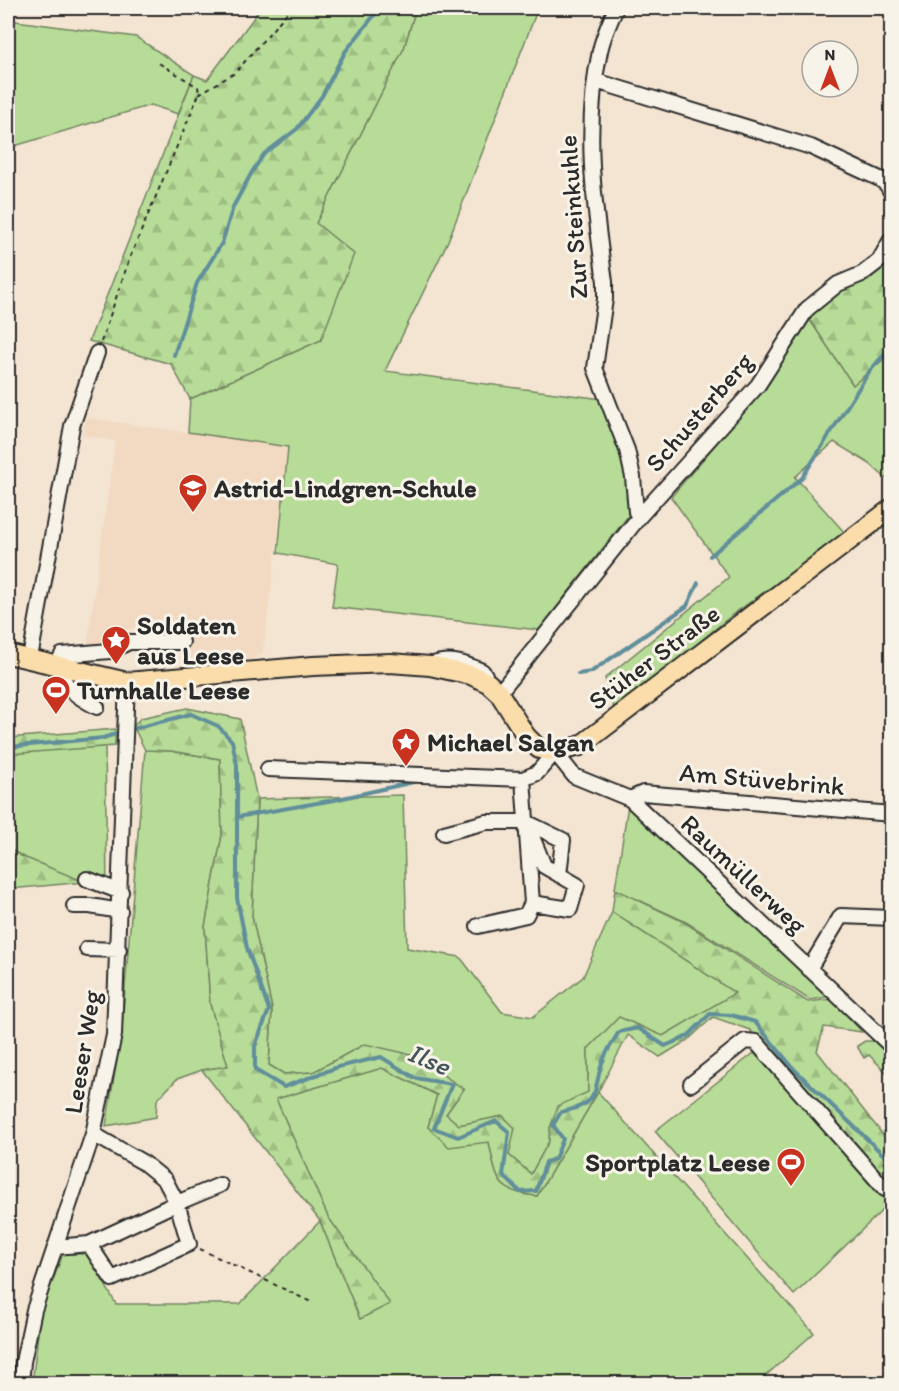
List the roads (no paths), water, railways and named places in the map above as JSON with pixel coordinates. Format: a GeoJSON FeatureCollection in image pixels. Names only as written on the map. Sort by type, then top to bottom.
{"type":"FeatureCollection","features":[{"type":"Feature","properties":{"kind":"main road","name":"Stüher Straße"},"geometry":{"type":"LineString","coordinates":[[555,752],[579,746],[891,508]]}},
{"type":"Feature","properties":{"kind":"main road"},"geometry":{"type":"LineString","coordinates":[[8,654],[127,682],[313,666],[390,663],[429,666],[471,675],[494,688],[526,736],[538,749],[555,752]]}},
{"type":"Feature","properties":{"kind":"street","name":"Zur Steinkuhle"},"geometry":{"type":"LineString","coordinates":[[616,8],[600,51],[591,111],[591,174],[605,290],[596,368],[629,457],[636,512],[640,516]]}},
{"type":"Feature","properties":{"kind":"street"},"geometry":{"type":"LineString","coordinates":[[596,81],[811,147],[880,179],[887,185],[891,194]]}},
{"type":"Feature","properties":{"kind":"street","name":"Schusterberg"},"geometry":{"type":"LineString","coordinates":[[640,516],[758,385],[807,309],[838,284],[862,274],[879,261],[891,238]]}},
{"type":"Feature","properties":{"kind":"street"},"geometry":{"type":"LineString","coordinates":[[30,658],[72,426],[97,353]]}},
{"type":"Feature","properties":{"kind":"street"},"geometry":{"type":"LineString","coordinates":[[494,688],[640,516]]}},
{"type":"Feature","properties":{"kind":"street"},"geometry":{"type":"LineString","coordinates":[[97,707],[76,696],[62,678],[57,665],[62,655],[110,651],[129,642],[182,642]]}},
{"type":"Feature","properties":{"kind":"street","name":"Leeser Weg"},"geometry":{"type":"LineString","coordinates":[[21,1383],[34,1310],[93,1134],[114,1035],[111,973],[119,950],[127,682]]}},
{"type":"Feature","properties":{"kind":"street"},"geometry":{"type":"LineString","coordinates":[[268,769],[523,779],[537,772],[555,752]]}},
{"type":"Feature","properties":{"kind":"street","name":"Raumüllerweg"},"geometry":{"type":"LineString","coordinates":[[555,752],[574,776],[630,799],[891,1047]]}},
{"type":"Feature","properties":{"kind":"street"},"geometry":{"type":"LineString","coordinates":[[478,926],[526,915],[532,903],[523,779]]}},
{"type":"Feature","properties":{"kind":"street","name":"Am Stüvebrink"},"geometry":{"type":"LineString","coordinates":[[630,799],[643,793],[891,814]]}},
{"type":"Feature","properties":{"kind":"street"},"geometry":{"type":"LineString","coordinates":[[444,832],[486,822],[526,822],[563,840],[559,875]]}},
{"type":"Feature","properties":{"kind":"street"},"geometry":{"type":"LineString","coordinates":[[526,822],[544,866],[577,885],[570,909],[532,903]]}},
{"type":"Feature","properties":{"kind":"street"},"geometry":{"type":"LineString","coordinates":[[87,879],[121,892]]}},
{"type":"Feature","properties":{"kind":"street"},"geometry":{"type":"LineString","coordinates":[[74,906],[120,911]]}},
{"type":"Feature","properties":{"kind":"street"},"geometry":{"type":"LineString","coordinates":[[809,969],[841,916],[891,918]]}},
{"type":"Feature","properties":{"kind":"street"},"geometry":{"type":"LineString","coordinates":[[87,949],[119,950]]}},
{"type":"Feature","properties":{"kind":"street"},"geometry":{"type":"LineString","coordinates":[[691,1084],[744,1041],[756,1042],[885,1189],[891,1180]]}},
{"type":"Feature","properties":{"kind":"street"},"geometry":{"type":"LineString","coordinates":[[107,1074],[121,1077]]}},
{"type":"Feature","properties":{"kind":"street"},"geometry":{"type":"LineString","coordinates":[[89,1244],[112,1279],[189,1244],[177,1203],[165,1180],[93,1134]]}},
{"type":"Feature","properties":{"kind":"street"},"geometry":{"type":"LineString","coordinates":[[56,1248],[89,1244],[220,1185]]}},
{"type":"Feature","properties":{"kind":"waterway"},"geometry":{"type":"LineString","coordinates":[[174,355],[197,283],[222,243],[233,207],[252,172],[264,154],[297,129],[322,96],[345,52],[380,8]]}},
{"type":"Feature","properties":{"kind":"waterway"},"geometry":{"type":"LineString","coordinates":[[710,556],[802,478],[869,372],[892,345]]}},
{"type":"Feature","properties":{"kind":"waterway"},"geometry":{"type":"LineString","coordinates":[[578,674],[591,672],[687,606],[698,583]]}},
{"type":"Feature","properties":{"kind":"waterway","name":"Ilse"},"geometry":{"type":"LineString","coordinates":[[129,730],[191,714],[218,726],[232,741],[237,765],[237,898],[247,948],[269,1010],[255,1046],[255,1070],[284,1087],[338,1067],[381,1057],[415,1078],[452,1084],[434,1128],[458,1137],[496,1121],[509,1132],[503,1175],[520,1192],[536,1191],[546,1162],[555,1159],[563,1139],[553,1125],[561,1112],[590,1100],[594,1094],[604,1058],[619,1032],[638,1028],[665,1046],[688,1036],[710,1014],[731,1015],[755,1022],[794,1069],[892,1163]]}},
{"type":"Feature","properties":{"kind":"waterway","name":"Ilse"},"geometry":{"type":"LineString","coordinates":[[8,747],[103,738],[122,732]]}},
{"type":"Feature","properties":{"kind":"waterway"},"geometry":{"type":"LineString","coordinates":[[237,817],[334,800],[418,781]]}},
{"type":"Feature","properties":{"kind":"place","name":"Astrid-Lindgren-Schule"},"geometry":{"type":"Point","coordinates":[193,514]}},
{"type":"Feature","properties":{"kind":"place","name":"Soldaten aus Leese"},"geometry":{"type":"Point","coordinates":[116,666]}},
{"type":"Feature","properties":{"kind":"place","name":"Turnhalle Leese"},"geometry":{"type":"Point","coordinates":[56,716]}},
{"type":"Feature","properties":{"kind":"place","name":"Michael Salgan"},"geometry":{"type":"Point","coordinates":[406,768]}},
{"type":"Feature","properties":{"kind":"place","name":"Sportplatz Leese"},"geometry":{"type":"Point","coordinates":[791,1188]}}]}
